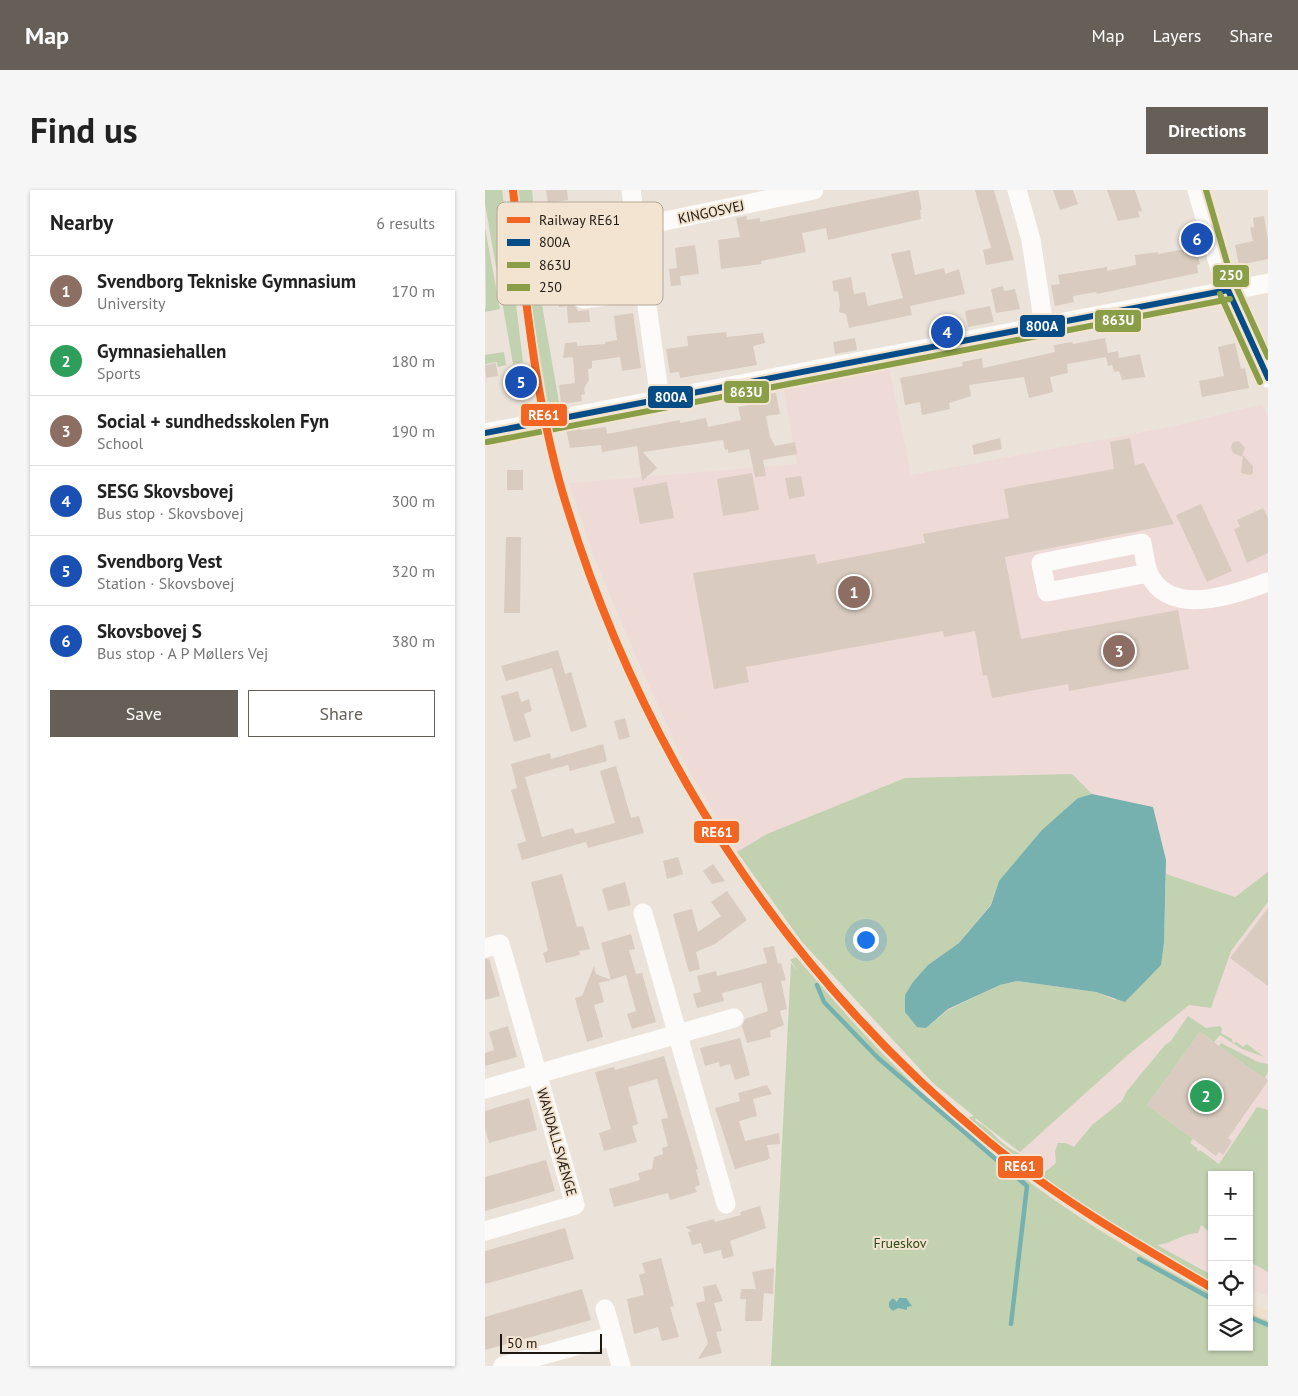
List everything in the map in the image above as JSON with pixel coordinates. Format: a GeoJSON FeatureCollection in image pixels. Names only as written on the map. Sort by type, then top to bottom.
{"type":"FeatureCollection","features":[{"type":"Feature","properties":{"kind":"street","name":"KINGOSVEJ"},"geometry":{"type":"LineString","coordinates":[[663,221],[814,190]]}},
{"type":"Feature","properties":{"kind":"street"},"geometry":{"type":"LineString","coordinates":[[1017,190],[1031,240],[1044,326]]}},
{"type":"Feature","properties":{"kind":"street"},"geometry":{"type":"LineString","coordinates":[[1197,190],[1213,247],[1228,290],[1268,378]]}},
{"type":"Feature","properties":{"kind":"street"},"geometry":{"type":"LineString","coordinates":[[485,433],[1268,283]]}},
{"type":"Feature","properties":{"kind":"street"},"geometry":{"type":"LineString","coordinates":[[647,305],[660,400]]}},
{"type":"Feature","properties":{"kind":"street"},"geometry":{"type":"LineString","coordinates":[[1149,574],[1047,592],[1041,563],[1143,543],[1149,574],[1165,594],[1190,600],[1215,598],[1268,582]]}},
{"type":"Feature","properties":{"kind":"street"},"geometry":{"type":"LineString","coordinates":[[643,913],[726,1204]]}},
{"type":"Feature","properties":{"kind":"street","name":"WANDALLSVÆNGE"},"geometry":{"type":"LineString","coordinates":[[485,948],[500,944],[575,1205],[485,1231]]}},
{"type":"Feature","properties":{"kind":"street","name":"WANDALLSVÆNGE"},"geometry":{"type":"LineString","coordinates":[[485,1089],[734,1018]]}},
{"type":"Feature","properties":{"kind":"street"},"geometry":{"type":"LineString","coordinates":[[605,1309],[621,1366]]}},
{"type":"Feature","properties":{"kind":"street"},"geometry":{"type":"LineString","coordinates":[[503,1366],[612,1336]]}},
{"type":"Feature","properties":{"kind":"shaded area"},"geometry":{"type":"Polygon","coordinates":[[[509,190],[518,190],[519,202],[510,202],[509,190]]]}},
{"type":"Feature","properties":{"kind":"shaded area"},"geometry":{"type":"Polygon","coordinates":[[[522,305],[531,305],[552,431],[544,433],[534,391],[536,390],[522,305]]]}},
{"type":"Feature","properties":{"kind":"shaded area"},"geometry":{"type":"Polygon","coordinates":[[[888,362],[911,475],[1175,426],[1262,404],[1268,417],[1268,1296],[1253,1290],[1253,1171],[1208,1171],[1208,1271],[1152,1243],[1042,1171],[933,1083],[802,942],[737,852],[683,760],[636,657],[593,555],[569,483],[797,464],[781,376],[888,362]]]}},
{"type":"Feature","properties":{"kind":"shaded area"},"geometry":{"type":"Polygon","coordinates":[[[804,951],[878,1034],[961,1113],[1033,1171],[1086,1208],[1161,1255],[1208,1281],[1208,1292],[1119,1243],[1026,1179],[975,1138],[924,1094],[870,1041],[796,957],[804,951]]]}},
{"type":"Feature","properties":{"kind":"shaded area"},"geometry":{"type":"Polygon","coordinates":[[[1253,1304],[1268,1311],[1268,1321],[1253,1315],[1253,1304]]]}},
{"type":"Feature","properties":{"kind":"green space"},"geometry":{"type":"Polygon","coordinates":[[[485,190],[502,190],[503,202],[497,202],[497,273],[485,204],[485,190]]]}},
{"type":"Feature","properties":{"kind":"green space"},"geometry":{"type":"Polygon","coordinates":[[[518,190],[532,190],[533,202],[519,202],[518,190]]]}},
{"type":"Feature","properties":{"kind":"green space"},"geometry":{"type":"Polygon","coordinates":[[[485,228],[497,293],[497,305],[499,305],[500,309],[485,312],[485,228]]]}},
{"type":"Feature","properties":{"kind":"green space"},"geometry":{"type":"Polygon","coordinates":[[[503,305],[516,305],[523,362],[513,364],[503,305]]]}},
{"type":"Feature","properties":{"kind":"green space"},"geometry":{"type":"Polygon","coordinates":[[[531,305],[542,305],[559,402],[563,409],[549,411],[531,305]]]}},
{"type":"Feature","properties":{"kind":"green space"},"geometry":{"type":"Polygon","coordinates":[[[504,352],[506,365],[498,367],[497,362],[485,364],[485,355],[504,352]]]}},
{"type":"Feature","properties":{"kind":"green space"},"geometry":{"type":"Polygon","coordinates":[[[1072,774],[1092,794],[1078,798],[999,881],[991,904],[959,943],[928,965],[905,995],[926,1028],[948,1010],[1000,985],[1017,981],[1096,992],[1115,1000],[1161,965],[1164,943],[1166,874],[1235,897],[1268,872],[1268,902],[1231,951],[1211,1008],[1189,1005],[1129,1054],[1020,1152],[975,1118],[976,1121],[1005,1145],[1021,1154],[1038,1170],[1046,1171],[1056,1163],[1055,1151],[1058,1143],[1066,1143],[1074,1147],[1092,1125],[1122,1101],[1127,1091],[1165,1045],[1170,1042],[1188,1016],[1206,1028],[1220,1026],[1222,1029],[1221,1033],[1232,1039],[1233,1043],[1237,1042],[1243,1047],[1247,1044],[1264,1057],[1242,1049],[1220,1035],[1214,1042],[1200,1032],[1147,1105],[1193,1139],[1190,1143],[1197,1148],[1198,1152],[1200,1150],[1219,1164],[1257,1107],[1268,1110],[1268,1272],[1253,1263],[1253,1171],[1208,1171],[1208,1231],[1201,1225],[1198,1233],[1157,1245],[1208,1273],[1208,1281],[1116,1227],[1055,1186],[967,1118],[974,1116],[933,1083],[802,942],[737,852],[767,834],[905,778],[1072,774]]]}},
{"type":"Feature","properties":{"kind":"green space","name":"Frueskov"},"geometry":{"type":"Polygon","coordinates":[[[796,957],[885,1056],[933,1102],[1007,1165],[1046,1194],[1127,1247],[1208,1292],[1208,1351],[1253,1351],[1253,1315],[1268,1321],[1268,1366],[771,1366],[791,963],[799,972],[790,960],[796,957]]]}},
{"type":"Feature","properties":{"kind":"green space"},"geometry":{"type":"Polygon","coordinates":[[[1221,1043],[1258,1062],[1268,1064],[1268,1072],[1265,1077],[1268,1081],[1219,1046],[1221,1043]]]}},
{"type":"Feature","properties":{"kind":"water"},"geometry":{"type":"Polygon","coordinates":[[[1092,794],[1153,807],[1166,860],[1164,943],[1161,965],[1125,1002],[1096,992],[1017,981],[1000,985],[948,1009],[926,1028],[917,1027],[905,1012],[905,995],[913,982],[928,965],[959,943],[991,905],[999,881],[1042,830],[1078,798],[1092,794]]]}},
{"type":"Feature","properties":{"kind":"water"},"geometry":{"type":"Polygon","coordinates":[[[893,1298],[897,1302],[899,1298],[906,1298],[912,1306],[907,1307],[907,1310],[898,1308],[893,1311],[889,1307],[889,1302],[893,1298]]]}},
{"type":"Feature","properties":{"kind":"building"},"geometry":{"type":"Polygon","coordinates":[[[546,190],[567,190],[568,200],[548,202],[546,190]]]}},
{"type":"Feature","properties":{"kind":"building"},"geometry":{"type":"Polygon","coordinates":[[[918,190],[922,210],[920,210],[921,219],[828,240],[826,228],[802,233],[806,252],[761,261],[762,264],[721,269],[718,240],[740,237],[736,218],[746,216],[747,220],[760,218],[760,222],[918,190]]]}},
{"type":"Feature","properties":{"kind":"building"},"geometry":{"type":"Polygon","coordinates":[[[975,190],[994,190],[1014,260],[986,265],[983,250],[991,248],[975,190]]]}},
{"type":"Feature","properties":{"kind":"building"},"geometry":{"type":"Polygon","coordinates":[[[1053,190],[1073,190],[1078,204],[1060,210],[1053,190]]]}},
{"type":"Feature","properties":{"kind":"building"},"geometry":{"type":"Polygon","coordinates":[[[1107,190],[1135,190],[1142,211],[1138,212],[1140,217],[1118,221],[1107,190]]]}},
{"type":"Feature","properties":{"kind":"building"},"geometry":{"type":"Polygon","coordinates":[[[1264,216],[1268,240],[1268,259],[1239,265],[1235,245],[1253,241],[1250,228],[1254,227],[1253,218],[1264,216]]]}},
{"type":"Feature","properties":{"kind":"building"},"geometry":{"type":"Polygon","coordinates":[[[695,245],[699,274],[680,276],[681,285],[671,286],[669,269],[677,268],[675,248],[695,245]]]}},
{"type":"Feature","properties":{"kind":"building"},"geometry":{"type":"Polygon","coordinates":[[[1196,247],[1200,264],[1197,265],[1198,273],[1097,294],[1096,292],[1073,296],[1074,302],[1055,306],[1051,285],[1060,284],[1058,275],[1107,267],[1107,271],[1136,265],[1135,255],[1158,252],[1158,254],[1196,247]]]}},
{"type":"Feature","properties":{"kind":"building"},"geometry":{"type":"Polygon","coordinates":[[[910,250],[915,275],[944,268],[945,274],[959,269],[965,294],[910,306],[912,315],[849,328],[846,314],[839,312],[838,291],[834,292],[832,281],[851,277],[854,294],[865,292],[868,306],[903,298],[891,254],[910,250]]]}},
{"type":"Feature","properties":{"kind":"building"},"geometry":{"type":"Polygon","coordinates":[[[1003,286],[1004,291],[1015,289],[1020,309],[996,313],[991,289],[1003,286]]]}},
{"type":"Feature","properties":{"kind":"building"},"geometry":{"type":"Polygon","coordinates":[[[559,305],[574,305],[578,311],[589,310],[590,322],[568,323],[567,306],[559,307],[559,305]]]}},
{"type":"Feature","properties":{"kind":"building"},"geometry":{"type":"Polygon","coordinates":[[[990,306],[994,322],[968,327],[965,311],[990,306]]]}},
{"type":"Feature","properties":{"kind":"building"},"geometry":{"type":"Polygon","coordinates":[[[633,313],[641,368],[622,371],[620,357],[592,361],[592,368],[588,369],[589,380],[584,388],[585,394],[581,395],[582,401],[561,404],[559,385],[575,383],[573,357],[563,358],[565,343],[577,342],[577,346],[605,344],[605,342],[617,340],[614,316],[633,313]]]}},
{"type":"Feature","properties":{"kind":"building"},"geometry":{"type":"Polygon","coordinates":[[[726,332],[727,337],[763,333],[765,343],[753,346],[757,365],[680,378],[679,372],[670,373],[666,349],[688,346],[687,336],[726,332]]]}},
{"type":"Feature","properties":{"kind":"building"},"geometry":{"type":"Polygon","coordinates":[[[855,338],[857,350],[835,354],[833,342],[855,338]]]}},
{"type":"Feature","properties":{"kind":"building"},"geometry":{"type":"Polygon","coordinates":[[[1105,338],[1108,353],[1118,351],[1119,358],[1140,354],[1145,377],[1122,380],[1119,371],[1114,372],[1112,365],[1108,366],[1106,357],[1067,364],[1068,373],[1050,377],[1053,392],[1029,398],[1024,377],[969,385],[971,396],[949,403],[950,409],[922,415],[920,402],[905,405],[900,378],[963,366],[962,362],[982,358],[983,368],[1055,352],[1054,345],[1072,342],[1073,344],[1105,338]]]}},
{"type":"Feature","properties":{"kind":"building"},"geometry":{"type":"Polygon","coordinates":[[[1235,343],[1241,369],[1245,368],[1249,388],[1202,397],[1199,381],[1224,376],[1218,347],[1235,343]]]}},
{"type":"Feature","properties":{"kind":"building"},"geometry":{"type":"Polygon","coordinates":[[[496,363],[498,376],[486,378],[485,365],[496,363]]]}},
{"type":"Feature","properties":{"kind":"building"},"geometry":{"type":"Polygon","coordinates":[[[776,393],[780,414],[766,416],[770,437],[775,446],[795,442],[797,454],[763,460],[766,476],[755,477],[749,449],[728,453],[728,449],[725,450],[723,440],[643,452],[657,468],[642,481],[637,446],[602,452],[601,445],[570,448],[566,429],[581,426],[581,430],[606,427],[607,434],[680,420],[680,423],[706,418],[708,427],[741,420],[738,407],[749,405],[747,397],[776,393]]]}},
{"type":"Feature","properties":{"kind":"building"},"geometry":{"type":"Polygon","coordinates":[[[1000,438],[1002,449],[974,455],[972,445],[1000,438]]]}},
{"type":"Feature","properties":{"kind":"building"},"geometry":{"type":"Polygon","coordinates":[[[1130,438],[1135,465],[1144,463],[1174,524],[1005,557],[1021,639],[1178,610],[1189,669],[1069,691],[1068,684],[992,698],[987,675],[983,676],[975,631],[944,637],[943,631],[746,667],[749,682],[714,689],[693,573],[815,554],[817,564],[925,543],[923,534],[1009,518],[1004,489],[1114,469],[1110,442],[1130,438]]]}},
{"type":"Feature","properties":{"kind":"building"},"geometry":{"type":"Polygon","coordinates":[[[1239,441],[1245,448],[1242,457],[1233,453],[1231,447],[1233,442],[1239,441]]]}},
{"type":"Feature","properties":{"kind":"building"},"geometry":{"type":"Polygon","coordinates":[[[1243,455],[1253,466],[1253,473],[1250,475],[1241,473],[1243,455]]]}},
{"type":"Feature","properties":{"kind":"building"},"geometry":{"type":"Polygon","coordinates":[[[507,470],[523,470],[523,490],[507,490],[507,470]]]}},
{"type":"Feature","properties":{"kind":"building"},"geometry":{"type":"Polygon","coordinates":[[[752,473],[759,510],[723,516],[717,479],[752,473]]]}},
{"type":"Feature","properties":{"kind":"building"},"geometry":{"type":"Polygon","coordinates":[[[801,476],[805,496],[789,499],[785,478],[801,476]]]}},
{"type":"Feature","properties":{"kind":"building"},"geometry":{"type":"Polygon","coordinates":[[[667,482],[674,518],[640,524],[633,488],[667,482]]]}},
{"type":"Feature","properties":{"kind":"building"},"geometry":{"type":"Polygon","coordinates":[[[1201,504],[1232,571],[1207,582],[1176,515],[1201,504]]]}},
{"type":"Feature","properties":{"kind":"building"},"geometry":{"type":"Polygon","coordinates":[[[1263,508],[1268,518],[1268,553],[1247,563],[1234,529],[1240,527],[1237,520],[1263,508]]]}},
{"type":"Feature","properties":{"kind":"building"},"geometry":{"type":"Polygon","coordinates":[[[506,537],[521,537],[520,613],[504,613],[506,537]]]}},
{"type":"Feature","properties":{"kind":"building"},"geometry":{"type":"Polygon","coordinates":[[[558,650],[565,674],[571,672],[587,727],[571,732],[552,668],[506,681],[501,666],[558,650]]]}},
{"type":"Feature","properties":{"kind":"building"},"geometry":{"type":"Polygon","coordinates":[[[518,691],[521,702],[529,699],[532,711],[524,714],[531,737],[514,742],[501,696],[518,691]]]}},
{"type":"Feature","properties":{"kind":"building"},"geometry":{"type":"Polygon","coordinates":[[[625,718],[630,737],[619,740],[614,721],[625,718]]]}},
{"type":"Feature","properties":{"kind":"building"},"geometry":{"type":"Polygon","coordinates":[[[603,744],[607,761],[570,771],[568,765],[525,777],[542,837],[573,828],[575,834],[615,823],[600,771],[616,766],[631,818],[639,816],[644,833],[588,848],[586,842],[522,860],[517,844],[526,841],[511,790],[517,788],[511,764],[550,753],[551,759],[603,744]]]}},
{"type":"Feature","properties":{"kind":"building"},"geometry":{"type":"Polygon","coordinates":[[[678,857],[683,874],[667,879],[663,861],[678,857]]]}},
{"type":"Feature","properties":{"kind":"building"},"geometry":{"type":"Polygon","coordinates":[[[713,864],[725,881],[712,884],[703,871],[713,864]]]}},
{"type":"Feature","properties":{"kind":"building"},"geometry":{"type":"Polygon","coordinates":[[[562,874],[577,927],[583,926],[590,949],[579,951],[580,955],[546,963],[543,953],[548,951],[531,882],[562,874]]]}},
{"type":"Feature","properties":{"kind":"building"},"geometry":{"type":"Polygon","coordinates":[[[625,882],[631,905],[608,911],[602,889],[625,882]]]}},
{"type":"Feature","properties":{"kind":"building"},"geometry":{"type":"Polygon","coordinates":[[[727,891],[747,920],[715,944],[696,952],[700,969],[689,972],[673,914],[692,909],[698,932],[721,916],[711,902],[727,891]]]}},
{"type":"Feature","properties":{"kind":"building"},"geometry":{"type":"Polygon","coordinates":[[[1268,908],[1268,986],[1230,958],[1268,908]]]}},
{"type":"Feature","properties":{"kind":"building"},"geometry":{"type":"Polygon","coordinates":[[[631,934],[635,949],[629,950],[636,974],[642,973],[656,1022],[632,1029],[627,1014],[636,1011],[626,975],[611,980],[601,943],[631,934]]]}},
{"type":"Feature","properties":{"kind":"building"},"geometry":{"type":"Polygon","coordinates":[[[774,946],[778,964],[781,963],[786,980],[781,981],[787,1009],[780,1011],[784,1025],[770,1031],[771,1037],[747,1043],[742,1026],[745,1019],[768,1011],[761,983],[722,993],[724,1001],[697,1008],[693,994],[701,992],[697,976],[716,971],[717,976],[767,963],[763,948],[774,946]]]}},
{"type":"Feature","properties":{"kind":"building"},"geometry":{"type":"Polygon","coordinates":[[[485,959],[489,959],[500,996],[485,1000],[485,959]]]}},
{"type":"Feature","properties":{"kind":"building"},"geometry":{"type":"Polygon","coordinates":[[[594,966],[596,974],[611,980],[599,983],[604,1002],[594,1005],[603,1037],[587,1042],[575,998],[582,996],[594,966]]]}},
{"type":"Feature","properties":{"kind":"building"},"geometry":{"type":"Polygon","coordinates":[[[508,1026],[517,1057],[485,1066],[485,1053],[494,1050],[489,1032],[508,1026]]]}},
{"type":"Feature","properties":{"kind":"building"},"geometry":{"type":"Polygon","coordinates":[[[1200,1032],[1268,1081],[1228,1138],[1232,1141],[1223,1155],[1219,1152],[1216,1156],[1147,1105],[1200,1032]]]}},
{"type":"Feature","properties":{"kind":"building"},"geometry":{"type":"Polygon","coordinates":[[[740,1038],[750,1075],[735,1080],[730,1064],[720,1067],[719,1062],[705,1066],[700,1048],[740,1038]]]}},
{"type":"Feature","properties":{"kind":"building"},"geometry":{"type":"Polygon","coordinates":[[[664,1056],[698,1169],[696,1170],[700,1185],[695,1187],[697,1192],[670,1200],[668,1193],[614,1207],[609,1189],[640,1180],[638,1173],[652,1169],[654,1157],[663,1154],[662,1148],[668,1146],[661,1119],[668,1118],[657,1079],[628,1087],[638,1124],[632,1126],[637,1142],[604,1151],[599,1133],[611,1129],[595,1072],[614,1067],[615,1070],[664,1056]]]}},
{"type":"Feature","properties":{"kind":"building"},"geometry":{"type":"Polygon","coordinates":[[[767,1085],[772,1094],[753,1099],[757,1116],[739,1121],[745,1141],[779,1133],[780,1144],[767,1145],[770,1158],[767,1160],[735,1169],[715,1108],[740,1101],[738,1093],[767,1085]]]}},
{"type":"Feature","properties":{"kind":"building"},"geometry":{"type":"Polygon","coordinates":[[[529,1098],[537,1130],[489,1143],[485,1129],[485,1111],[529,1098]]]}},
{"type":"Feature","properties":{"kind":"building"},"geometry":{"type":"Polygon","coordinates":[[[546,1160],[555,1191],[485,1211],[485,1177],[546,1160]]]}},
{"type":"Feature","properties":{"kind":"building"},"geometry":{"type":"Polygon","coordinates":[[[760,1206],[766,1228],[730,1241],[734,1256],[723,1259],[721,1250],[704,1254],[701,1243],[692,1245],[688,1232],[692,1231],[685,1227],[714,1219],[715,1222],[741,1215],[740,1212],[760,1206]]]}},
{"type":"Feature","properties":{"kind":"building"},"geometry":{"type":"Polygon","coordinates":[[[565,1228],[574,1259],[485,1284],[485,1251],[565,1228]]]}},
{"type":"Feature","properties":{"kind":"building"},"geometry":{"type":"Polygon","coordinates":[[[661,1258],[674,1306],[670,1307],[679,1337],[662,1341],[658,1327],[634,1334],[627,1299],[644,1295],[639,1275],[645,1273],[642,1263],[661,1258]]]}},
{"type":"Feature","properties":{"kind":"building"},"geometry":{"type":"Polygon","coordinates":[[[774,1268],[773,1294],[764,1293],[762,1321],[745,1321],[746,1299],[740,1299],[741,1289],[756,1289],[752,1272],[774,1268]]]}},
{"type":"Feature","properties":{"kind":"building"},"geometry":{"type":"Polygon","coordinates":[[[716,1284],[723,1301],[714,1303],[722,1331],[716,1332],[722,1353],[698,1359],[708,1343],[696,1303],[705,1301],[703,1287],[716,1284]]]}},
{"type":"Feature","properties":{"kind":"building"},"geometry":{"type":"Polygon","coordinates":[[[582,1289],[591,1320],[485,1350],[485,1317],[582,1289]]]}},
{"type":"Feature","properties":{"kind":"waterway"},"geometry":{"type":"LineString","coordinates":[[817,985],[824,1002],[878,1058],[1027,1186],[1011,1324]]}},
{"type":"Feature","properties":{"kind":"waterway"},"geometry":{"type":"LineString","coordinates":[[1139,1259],[1208,1297]]}},
{"type":"Feature","properties":{"kind":"waterway"},"geometry":{"type":"LineString","coordinates":[[1253,1319],[1268,1325]]}},
{"type":"Feature","properties":{"kind":"rail line","name":"RE61"},"geometry":{"type":"LineString","coordinates":[[513,190],[514,202]]}},
{"type":"Feature","properties":{"kind":"rail line","name":"RE61"},"geometry":{"type":"LineString","coordinates":[[526,305],[538,381],[553,457],[563,494],[595,588],[633,679],[677,766],[727,850],[784,929],[846,1005],[915,1076],[989,1142],[1042,1183],[1097,1220],[1208,1286]]}},
{"type":"Feature","properties":{"kind":"transit line","name":"250"},"geometry":{"type":"LineString","coordinates":[[1206,190],[1230,273],[1268,357]]}},
{"type":"Feature","properties":{"kind":"transit line","name":"800A"},"geometry":{"type":"LineString","coordinates":[[1228,290],[1268,378]]}},
{"type":"Feature","properties":{"kind":"transit line","name":"800A"},"geometry":{"type":"LineString","coordinates":[[485,433],[1228,290]]}},
{"type":"Feature","properties":{"kind":"transit line","name":"863U"},"geometry":{"type":"LineString","coordinates":[[1220,294],[1260,382]]}},
{"type":"Feature","properties":{"kind":"transit line","name":"863U"},"geometry":{"type":"LineString","coordinates":[[487,442],[1230,299]]}},
{"type":"Feature","properties":{"kind":"place","name":"Skovsbovej S"},"geometry":{"type":"Point","coordinates":[1197,239]}},
{"type":"Feature","properties":{"kind":"place","name":"SESG Skovsbovej"},"geometry":{"type":"Point","coordinates":[947,332]}},
{"type":"Feature","properties":{"kind":"place","name":"Svendborg Vest"},"geometry":{"type":"Point","coordinates":[521,382]}},
{"type":"Feature","properties":{"kind":"place","name":"Svendborg Tekniske Gymnasium"},"geometry":{"type":"Point","coordinates":[854,592]}},
{"type":"Feature","properties":{"kind":"place","name":"Social + sundhedsskolen Fyn"},"geometry":{"type":"Point","coordinates":[1119,651]}},
{"type":"Feature","properties":{"kind":"place","name":"Gymnasiehallen"},"geometry":{"type":"Point","coordinates":[1206,1096]}}]}
